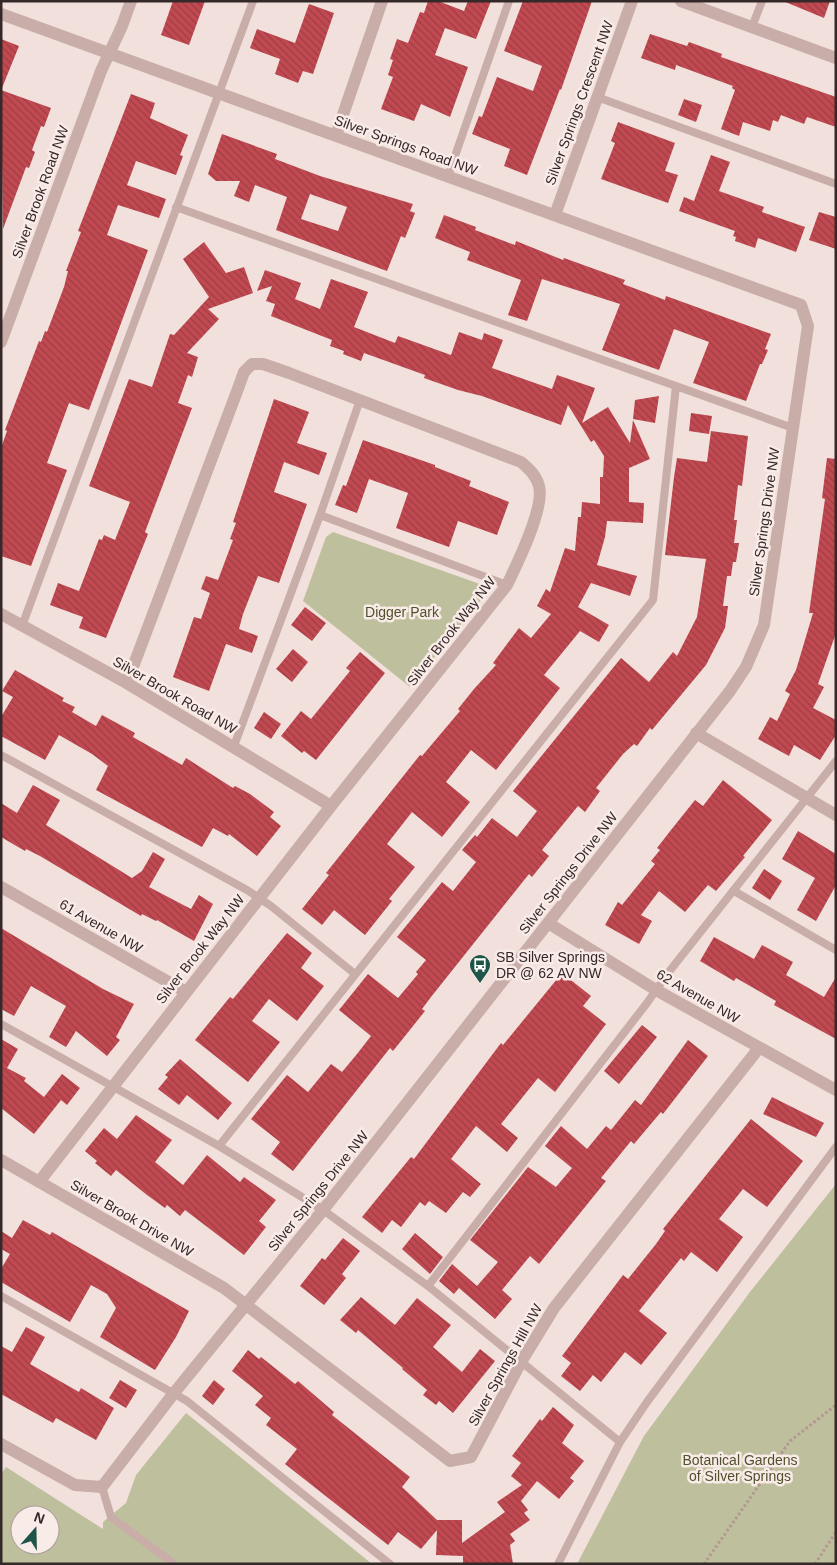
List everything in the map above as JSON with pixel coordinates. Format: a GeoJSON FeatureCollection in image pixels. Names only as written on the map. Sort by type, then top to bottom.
{"type":"FeatureCollection","features":[{"type":"Feature","properties":{"kind":"street"},"geometry":{"type":"LineString","coordinates":[[110,53],[131,1]]}},
{"type":"Feature","properties":{"kind":"street"},"geometry":{"type":"LineString","coordinates":[[336,135],[382,1]]}},
{"type":"Feature","properties":{"kind":"street","name":"Silver Springs Crescent NW"},"geometry":{"type":"LineString","coordinates":[[554,215],[632,1]]}},
{"type":"Feature","properties":{"kind":"street"},"geometry":{"type":"LineString","coordinates":[[681,1],[836,58]]}},
{"type":"Feature","properties":{"kind":"street","name":"Silver Springs Road NW"},"geometry":{"type":"LineString","coordinates":[[1,14],[801,305]]}},
{"type":"Feature","properties":{"kind":"street","name":"Silver Brook Road NW"},"geometry":{"type":"LineString","coordinates":[[1,342],[101,71],[110,53]]}},
{"type":"Feature","properties":{"kind":"street","name":"Silver Springs Drive NW"},"geometry":{"type":"LineString","coordinates":[[102,1487],[174,1393],[324,1210],[730,691],[746,667],[764,625],[808,326],[801,305]]}},
{"type":"Feature","properties":{"kind":"street","name":"Silver Brook Way NW"},"geometry":{"type":"LineString","coordinates":[[39,1182],[331,806],[507,585],[524,550],[537,507],[540,488],[533,473],[521,462],[263,364],[252,364],[244,372],[133,667],[125,682]]}},
{"type":"Feature","properties":{"kind":"street","name":"Silver Brook Road NW"},"geometry":{"type":"LineString","coordinates":[[1,614],[125,682],[331,806]]}},
{"type":"Feature","properties":{"kind":"street"},"geometry":{"type":"LineString","coordinates":[[696,733],[836,815]]}},
{"type":"Feature","properties":{"kind":"street","name":"61 Avenue NW"},"geometry":{"type":"LineString","coordinates":[[1,887],[186,992]]}},
{"type":"Feature","properties":{"kind":"street","name":"62 Avenue NW"},"geometry":{"type":"LineString","coordinates":[[548,923],[656,990],[836,1090]]}},
{"type":"Feature","properties":{"kind":"street","name":"Silver Springs Hill NW"},"geometry":{"type":"LineString","coordinates":[[246,1304],[450,1461],[471,1457],[521,1362],[554,1308],[759,1048]]}},
{"type":"Feature","properties":{"kind":"street","name":"Silver Brook Drive NW"},"geometry":{"type":"LineString","coordinates":[[1,1160],[224,1288],[246,1304]]}},
{"type":"Feature","properties":{"kind":"street"},"geometry":{"type":"LineString","coordinates":[[1,1444],[75,1484],[102,1487]]}},
{"type":"Feature","properties":{"kind":"lane"},"geometry":{"type":"LineString","coordinates":[[22,626],[253,1]]}},
{"type":"Feature","properties":{"kind":"lane"},"geometry":{"type":"LineString","coordinates":[[448,176],[509,1]]}},
{"type":"Feature","properties":{"kind":"lane"},"geometry":{"type":"LineString","coordinates":[[752,27],[762,1]]}},
{"type":"Feature","properties":{"kind":"lane"},"geometry":{"type":"LineString","coordinates":[[597,97],[836,184]]}},
{"type":"Feature","properties":{"kind":"lane"},"geometry":{"type":"LineString","coordinates":[[176,207],[793,428]]}},
{"type":"Feature","properties":{"kind":"lane"},"geometry":{"type":"LineString","coordinates":[[219,1146],[653,600],[676,386]]}},
{"type":"Feature","properties":{"kind":"lane"},"geometry":{"type":"LineString","coordinates":[[234,746],[320,515],[360,400]]}},
{"type":"Feature","properties":{"kind":"lane"},"geometry":{"type":"LineString","coordinates":[[320,515],[507,585]]}},
{"type":"Feature","properties":{"kind":"lane"},"geometry":{"type":"LineString","coordinates":[[1,754],[260,898],[356,974]]}},
{"type":"Feature","properties":{"kind":"lane"},"geometry":{"type":"LineString","coordinates":[[428,1286],[656,990],[836,761]]}},
{"type":"Feature","properties":{"kind":"lane"},"geometry":{"type":"LineString","coordinates":[[734,891],[836,950]]}},
{"type":"Feature","properties":{"kind":"lane"},"geometry":{"type":"LineString","coordinates":[[1,1024],[219,1146],[324,1210],[428,1286],[620,1442]]}},
{"type":"Feature","properties":{"kind":"lane"},"geometry":{"type":"LineString","coordinates":[[558,1564],[620,1442],[647,1402],[836,1146]]}},
{"type":"Feature","properties":{"kind":"lane"},"geometry":{"type":"LineString","coordinates":[[1,1296],[174,1393],[219,1425],[390,1564]]}},
{"type":"Feature","properties":{"kind":"lane"},"geometry":{"type":"LineString","coordinates":[[102,1487],[111,1517],[174,1564]]}},
{"type":"Feature","properties":{"kind":"path"},"geometry":{"type":"LineString","coordinates":[[704,1564],[790,1441],[836,1405]]}},
{"type":"Feature","properties":{"kind":"path"},"geometry":{"type":"LineString","coordinates":[[815,1564],[836,1532]]}},
{"type":"Feature","properties":{"kind":"green space","name":"Digger Park"},"geometry":{"type":"Polygon","coordinates":[[[333,532],[491,588],[410,687],[303,601],[326,537],[333,532]]]}},
{"type":"Feature","properties":{"kind":"green space","name":"Botanical Gardens of Silver Springs"},"geometry":{"type":"Polygon","coordinates":[[[836,1184],[836,1564],[577,1564],[644,1436],[750,1292],[836,1184]]]}},
{"type":"Feature","properties":{"kind":"green space"},"geometry":{"type":"Polygon","coordinates":[[[186,1413],[372,1564],[1,1564],[1,1474],[6,1467],[103,1529],[103,1522],[126,1503],[136,1475],[186,1413]]]}},
{"type":"Feature","properties":{"kind":"building"},"geometry":{"type":"Polygon","coordinates":[[[173,1],[205,1],[189,45],[161,35],[173,1]]]}},
{"type":"Feature","properties":{"kind":"building"},"geometry":{"type":"Polygon","coordinates":[[[428,1],[438,1],[464,11],[468,1],[491,1],[476,39],[445,28],[435,55],[468,67],[450,117],[421,104],[414,121],[381,109],[393,77],[388,75],[393,60],[390,59],[397,39],[408,43],[420,12],[424,13],[428,1]]]}},
{"type":"Feature","properties":{"kind":"building"},"geometry":{"type":"Polygon","coordinates":[[[523,1],[592,1],[561,90],[527,175],[504,166],[510,149],[472,134],[479,116],[482,117],[497,77],[533,91],[542,66],[504,51],[523,1]]]}},
{"type":"Feature","properties":{"kind":"building"},"geometry":{"type":"Polygon","coordinates":[[[783,1],[830,1],[824,18],[783,1]]]}},
{"type":"Feature","properties":{"kind":"building"},"geometry":{"type":"Polygon","coordinates":[[[309,4],[334,13],[313,74],[303,71],[298,83],[275,74],[280,59],[250,48],[257,29],[295,43],[309,4]]]}},
{"type":"Feature","properties":{"kind":"building"},"geometry":{"type":"Polygon","coordinates":[[[650,34],[687,46],[689,42],[722,54],[721,57],[836,97],[836,127],[807,117],[804,124],[781,115],[778,122],[773,120],[770,131],[743,122],[739,136],[721,129],[735,90],[732,88],[733,86],[676,65],[675,70],[641,58],[650,34]]]}},
{"type":"Feature","properties":{"kind":"building"},"geometry":{"type":"Polygon","coordinates":[[[1,39],[19,46],[2,88],[1,88],[1,39]]]}},
{"type":"Feature","properties":{"kind":"building"},"geometry":{"type":"Polygon","coordinates":[[[1,90],[51,108],[44,127],[41,126],[32,150],[35,152],[29,168],[26,167],[3,229],[1,90]]]}},
{"type":"Feature","properties":{"kind":"building"},"geometry":{"type":"Polygon","coordinates":[[[131,94],[155,103],[150,118],[188,135],[180,155],[183,156],[176,175],[136,161],[127,185],[166,199],[159,218],[118,205],[107,235],[148,250],[89,410],[69,403],[47,463],[67,470],[31,566],[1,556],[1,448],[7,431],[5,430],[39,341],[41,342],[45,331],[47,332],[64,287],[68,271],[66,271],[81,232],[78,231],[131,94]]]}},
{"type":"Feature","properties":{"kind":"building"},"geometry":{"type":"Polygon","coordinates":[[[684,99],[702,105],[696,122],[678,115],[684,99]]]}},
{"type":"Feature","properties":{"kind":"building"},"geometry":{"type":"Polygon","coordinates":[[[618,122],[675,143],[665,171],[678,175],[668,203],[601,179],[615,143],[611,141],[618,122]]]}},
{"type":"Feature","properties":{"kind":"building"},"geometry":{"type":"Polygon","coordinates":[[[222,134],[277,154],[275,159],[320,176],[413,204],[410,211],[415,213],[405,238],[401,236],[387,271],[276,230],[287,197],[255,185],[249,202],[234,196],[240,181],[216,181],[208,174],[222,134]],[[310,194],[301,219],[338,231],[347,207],[310,194]]]}},
{"type":"Feature","properties":{"kind":"building"},"geometry":{"type":"Polygon","coordinates":[[[711,155],[730,162],[719,191],[764,207],[762,212],[805,227],[796,252],[758,238],[755,248],[735,241],[736,237],[733,236],[735,231],[679,211],[684,197],[694,201],[711,155]]]}},
{"type":"Feature","properties":{"kind":"building"},"geometry":{"type":"Polygon","coordinates":[[[819,212],[836,217],[836,249],[809,240],[819,212]]]}},
{"type":"Feature","properties":{"kind":"building"},"geometry":{"type":"Polygon","coordinates":[[[444,215],[476,227],[475,230],[515,245],[516,241],[563,260],[564,258],[625,280],[623,284],[665,300],[666,296],[771,334],[765,349],[768,350],[762,364],[760,364],[746,401],[693,383],[709,342],[674,329],[659,370],[602,350],[620,304],[542,279],[527,321],[508,315],[521,280],[467,260],[470,252],[435,238],[444,215]]]}},
{"type":"Feature","properties":{"kind":"building"},"geometry":{"type":"Polygon","coordinates":[[[204,242],[226,273],[244,267],[253,293],[208,309],[219,319],[187,353],[198,357],[192,377],[188,375],[178,403],[192,408],[145,532],[148,534],[106,638],[79,628],[83,617],[50,605],[58,583],[79,591],[99,539],[102,540],[104,535],[115,540],[130,502],[89,486],[129,379],[152,387],[170,334],[174,335],[209,297],[183,259],[204,242]]]}},
{"type":"Feature","properties":{"kind":"building"},"geometry":{"type":"Polygon","coordinates":[[[265,270],[301,283],[295,299],[320,309],[331,279],[368,292],[354,327],[395,343],[398,336],[451,355],[459,332],[482,340],[484,333],[503,340],[492,368],[552,389],[557,375],[595,388],[582,423],[608,407],[630,443],[633,420],[650,459],[629,468],[629,502],[644,503],[643,523],[607,521],[605,537],[597,565],[637,576],[630,596],[591,583],[578,607],[609,625],[599,642],[580,631],[544,675],[560,688],[496,770],[471,750],[446,782],[470,802],[442,837],[412,812],[387,844],[415,867],[389,899],[392,901],[365,935],[334,910],[322,925],[302,909],[329,875],[326,873],[420,755],[422,756],[460,711],[458,709],[496,665],[493,663],[519,628],[531,638],[551,614],[537,606],[546,589],[550,592],[565,548],[575,551],[578,517],[581,517],[582,502],[600,504],[600,477],[603,477],[604,456],[594,440],[591,442],[568,405],[561,425],[482,396],[424,378],[425,375],[364,353],[361,361],[343,354],[344,351],[330,346],[332,340],[271,316],[275,304],[266,301],[272,286],[257,291],[265,270]]]}},
{"type":"Feature","properties":{"kind":"building"},"geometry":{"type":"Polygon","coordinates":[[[659,396],[655,423],[633,419],[635,400],[659,396]]]}},
{"type":"Feature","properties":{"kind":"building"},"geometry":{"type":"Polygon","coordinates":[[[274,399],[309,412],[297,443],[327,453],[319,475],[284,462],[274,492],[307,504],[279,583],[258,576],[243,614],[239,629],[258,636],[252,653],[226,644],[209,691],[173,677],[194,617],[201,619],[210,593],[201,589],[206,576],[218,580],[233,540],[230,539],[236,523],[233,522],[274,399]]]}},
{"type":"Feature","properties":{"kind":"building"},"geometry":{"type":"Polygon","coordinates":[[[691,413],[712,416],[709,434],[689,431],[691,413]]]}},
{"type":"Feature","properties":{"kind":"building"},"geometry":{"type":"Polygon","coordinates":[[[711,431],[748,436],[742,486],[738,485],[734,520],[737,520],[734,543],[739,543],[736,562],[733,562],[731,576],[727,576],[723,606],[728,606],[725,628],[706,665],[652,730],[650,728],[637,746],[634,744],[623,754],[596,788],[600,791],[585,812],[578,806],[542,850],[549,856],[532,877],[529,874],[431,997],[422,1009],[425,1011],[393,1051],[390,1048],[293,1171],[271,1154],[280,1142],[251,1119],[287,1075],[308,1092],[331,1064],[342,1072],[357,1054],[371,1036],[339,1010],[368,974],[398,998],[418,974],[416,972],[426,960],[397,937],[442,882],[453,891],[476,862],[462,850],[475,835],[477,837],[492,818],[517,837],[537,811],[513,791],[621,658],[649,682],[673,652],[677,656],[697,617],[706,559],[665,555],[674,477],[677,458],[707,462],[711,431]]]}},
{"type":"Feature","properties":{"kind":"building"},"geometry":{"type":"Polygon","coordinates":[[[363,440],[435,465],[435,467],[471,481],[469,486],[509,502],[497,535],[458,521],[449,547],[396,528],[408,493],[369,479],[357,513],[335,505],[343,485],[346,486],[363,440]]]}},
{"type":"Feature","properties":{"kind":"building"},"geometry":{"type":"Polygon","coordinates":[[[827,458],[836,459],[836,633],[818,684],[824,687],[813,708],[836,720],[836,735],[820,760],[794,745],[789,756],[758,739],[770,717],[777,721],[790,694],[785,691],[796,670],[813,613],[809,613],[825,499],[822,498],[827,458]]]}},
{"type":"Feature","properties":{"kind":"building"},"geometry":{"type":"Polygon","coordinates":[[[305,607],[326,623],[312,641],[291,625],[305,607]]]}},
{"type":"Feature","properties":{"kind":"building"},"geometry":{"type":"Polygon","coordinates":[[[293,649],[308,662],[292,682],[276,669],[293,649]]]}},
{"type":"Feature","properties":{"kind":"building"},"geometry":{"type":"Polygon","coordinates":[[[360,652],[385,673],[316,760],[304,751],[302,753],[281,736],[301,711],[311,719],[350,671],[346,668],[360,652]]]}},
{"type":"Feature","properties":{"kind":"building"},"geometry":{"type":"Polygon","coordinates":[[[15,670],[64,698],[62,701],[75,707],[72,712],[96,726],[102,715],[135,733],[133,737],[182,765],[186,758],[233,788],[235,786],[250,794],[274,812],[270,817],[281,826],[257,856],[229,834],[228,836],[213,828],[202,847],[96,790],[108,766],[92,754],[59,735],[45,760],[1,736],[1,717],[13,697],[2,691],[15,670]]]}},
{"type":"Feature","properties":{"kind":"building"},"geometry":{"type":"Polygon","coordinates":[[[264,712],[281,724],[271,739],[254,728],[264,712]]]}},
{"type":"Feature","properties":{"kind":"building"},"geometry":{"type":"Polygon","coordinates":[[[723,780],[772,820],[743,856],[745,857],[716,891],[708,885],[685,912],[659,891],[641,915],[652,921],[639,944],[605,925],[618,902],[622,905],[655,864],[651,861],[660,850],[657,848],[695,800],[703,806],[723,780]]]}},
{"type":"Feature","properties":{"kind":"building"},"geometry":{"type":"Polygon","coordinates":[[[33,785],[60,800],[46,825],[132,878],[142,871],[153,852],[165,859],[149,887],[191,909],[199,895],[213,904],[194,941],[157,920],[142,914],[141,916],[40,856],[26,849],[25,851],[1,837],[1,803],[17,813],[33,785]]]}},
{"type":"Feature","properties":{"kind":"building"},"geometry":{"type":"Polygon","coordinates":[[[798,831],[836,854],[836,885],[816,921],[797,910],[815,878],[782,859],[798,831]]]}},
{"type":"Feature","properties":{"kind":"building"},"geometry":{"type":"Polygon","coordinates":[[[764,869],[782,881],[770,900],[752,888],[764,869]]]}},
{"type":"Feature","properties":{"kind":"building"},"geometry":{"type":"Polygon","coordinates":[[[1,928],[103,989],[134,1004],[116,1037],[120,1040],[107,1056],[76,1031],[66,1047],[49,1037],[66,1006],[31,986],[14,1016],[1,1009],[1,928]]]}},
{"type":"Feature","properties":{"kind":"building"},"geometry":{"type":"Polygon","coordinates":[[[287,933],[312,953],[301,968],[324,986],[297,1021],[269,999],[252,1021],[280,1042],[248,1082],[195,1040],[230,997],[233,999],[287,933]]]}},
{"type":"Feature","properties":{"kind":"building"},"geometry":{"type":"Polygon","coordinates":[[[714,937],[754,959],[762,945],[793,962],[786,975],[824,997],[836,977],[836,1039],[774,1005],[776,1001],[736,978],[734,981],[700,961],[714,937]]]}},
{"type":"Feature","properties":{"kind":"building"},"geometry":{"type":"Polygon","coordinates":[[[562,973],[591,996],[583,1006],[606,1024],[555,1092],[538,1078],[501,1124],[518,1138],[507,1152],[476,1126],[451,1159],[481,1184],[470,1197],[463,1192],[446,1213],[429,1201],[425,1206],[420,1202],[401,1227],[392,1220],[382,1233],[362,1217],[411,1157],[414,1159],[501,1043],[503,1045],[562,973]]]}},
{"type":"Feature","properties":{"kind":"building"},"geometry":{"type":"Polygon","coordinates":[[[642,1025],[657,1037],[619,1084],[604,1071],[642,1025]]]}},
{"type":"Feature","properties":{"kind":"building"},"geometry":{"type":"Polygon","coordinates":[[[1,1039],[18,1049],[7,1068],[26,1078],[24,1081],[44,1097],[62,1074],[80,1088],[67,1105],[61,1100],[34,1134],[1,1108],[1,1039]]]}},
{"type":"Feature","properties":{"kind":"building"},"geometry":{"type":"Polygon","coordinates":[[[688,1040],[708,1056],[663,1114],[661,1112],[634,1144],[631,1141],[601,1178],[606,1181],[539,1264],[530,1256],[502,1290],[512,1299],[495,1319],[459,1288],[454,1294],[439,1281],[452,1264],[477,1286],[498,1262],[470,1240],[528,1167],[556,1187],[572,1168],[545,1146],[561,1126],[587,1149],[606,1126],[611,1130],[635,1100],[641,1105],[688,1040]]]}},
{"type":"Feature","properties":{"kind":"building"},"geometry":{"type":"Polygon","coordinates":[[[180,1059],[232,1103],[218,1120],[187,1095],[179,1105],[158,1089],[168,1077],[165,1075],[180,1059]]]}},
{"type":"Feature","properties":{"kind":"building"},"geometry":{"type":"Polygon","coordinates":[[[772,1097],[824,1123],[816,1137],[763,1114],[772,1097]]]}},
{"type":"Feature","properties":{"kind":"building"},"geometry":{"type":"Polygon","coordinates":[[[136,1115],[172,1140],[155,1162],[183,1185],[207,1155],[240,1182],[244,1177],[276,1200],[259,1221],[266,1227],[244,1255],[185,1210],[180,1216],[167,1205],[165,1208],[116,1170],[111,1176],[95,1163],[97,1161],[85,1151],[104,1128],[117,1139],[136,1115]]]}},
{"type":"Feature","properties":{"kind":"building"},"geometry":{"type":"Polygon","coordinates":[[[751,1119],[803,1161],[767,1207],[743,1189],[719,1219],[743,1237],[717,1272],[691,1252],[684,1261],[681,1258],[639,1311],[667,1333],[641,1365],[625,1352],[601,1382],[593,1375],[580,1391],[561,1376],[571,1363],[562,1356],[623,1275],[628,1279],[656,1244],[665,1231],[663,1229],[751,1119]]]}},
{"type":"Feature","properties":{"kind":"building"},"geometry":{"type":"Polygon","coordinates":[[[23,1220],[50,1235],[52,1232],[189,1311],[176,1337],[155,1370],[100,1337],[116,1308],[107,1294],[91,1285],[70,1322],[1,1282],[1,1269],[10,1254],[1,1249],[1,1231],[12,1238],[23,1220]]]}},
{"type":"Feature","properties":{"kind":"building"},"geometry":{"type":"Polygon","coordinates":[[[415,1233],[443,1257],[430,1274],[402,1249],[415,1233]]]}},
{"type":"Feature","properties":{"kind":"building"},"geometry":{"type":"Polygon","coordinates":[[[343,1238],[360,1251],[342,1274],[346,1278],[324,1305],[300,1286],[322,1258],[325,1260],[343,1238]]]}},
{"type":"Feature","properties":{"kind":"building"},"geometry":{"type":"Polygon","coordinates":[[[361,1297],[395,1325],[417,1298],[451,1325],[433,1347],[462,1372],[480,1349],[495,1361],[453,1413],[439,1401],[436,1405],[423,1395],[427,1390],[403,1368],[358,1330],[356,1333],[340,1320],[361,1297]]]}},
{"type":"Feature","properties":{"kind":"building"},"geometry":{"type":"Polygon","coordinates":[[[26,1327],[45,1337],[30,1364],[79,1392],[81,1388],[114,1408],[96,1440],[56,1418],[53,1423],[1,1394],[1,1346],[12,1352],[26,1327]]]}},
{"type":"Feature","properties":{"kind":"building"},"geometry":{"type":"Polygon","coordinates":[[[248,1350],[259,1359],[261,1357],[295,1384],[298,1381],[334,1412],[332,1415],[410,1477],[402,1487],[437,1520],[462,1520],[462,1543],[505,1512],[497,1502],[522,1485],[511,1476],[521,1463],[512,1456],[540,1419],[542,1421],[553,1407],[574,1425],[562,1443],[584,1461],[570,1478],[574,1481],[559,1499],[537,1481],[521,1501],[528,1510],[524,1513],[530,1520],[510,1534],[515,1541],[510,1545],[513,1564],[463,1564],[463,1556],[436,1555],[437,1530],[421,1549],[398,1532],[388,1545],[285,1464],[297,1449],[266,1425],[271,1418],[255,1405],[263,1396],[232,1371],[248,1350]]]}},
{"type":"Feature","properties":{"kind":"building"},"geometry":{"type":"Polygon","coordinates":[[[120,1380],[137,1390],[126,1408],[109,1398],[120,1380]]]}},
{"type":"Feature","properties":{"kind":"building"},"geometry":{"type":"Polygon","coordinates":[[[214,1380],[225,1389],[213,1405],[202,1396],[214,1380]]]}},
{"type":"Feature","properties":{"kind":"place","name":"SB Silver Springs DR @ 62 AV NW"},"geometry":{"type":"Point","coordinates":[480,984]}}]}
